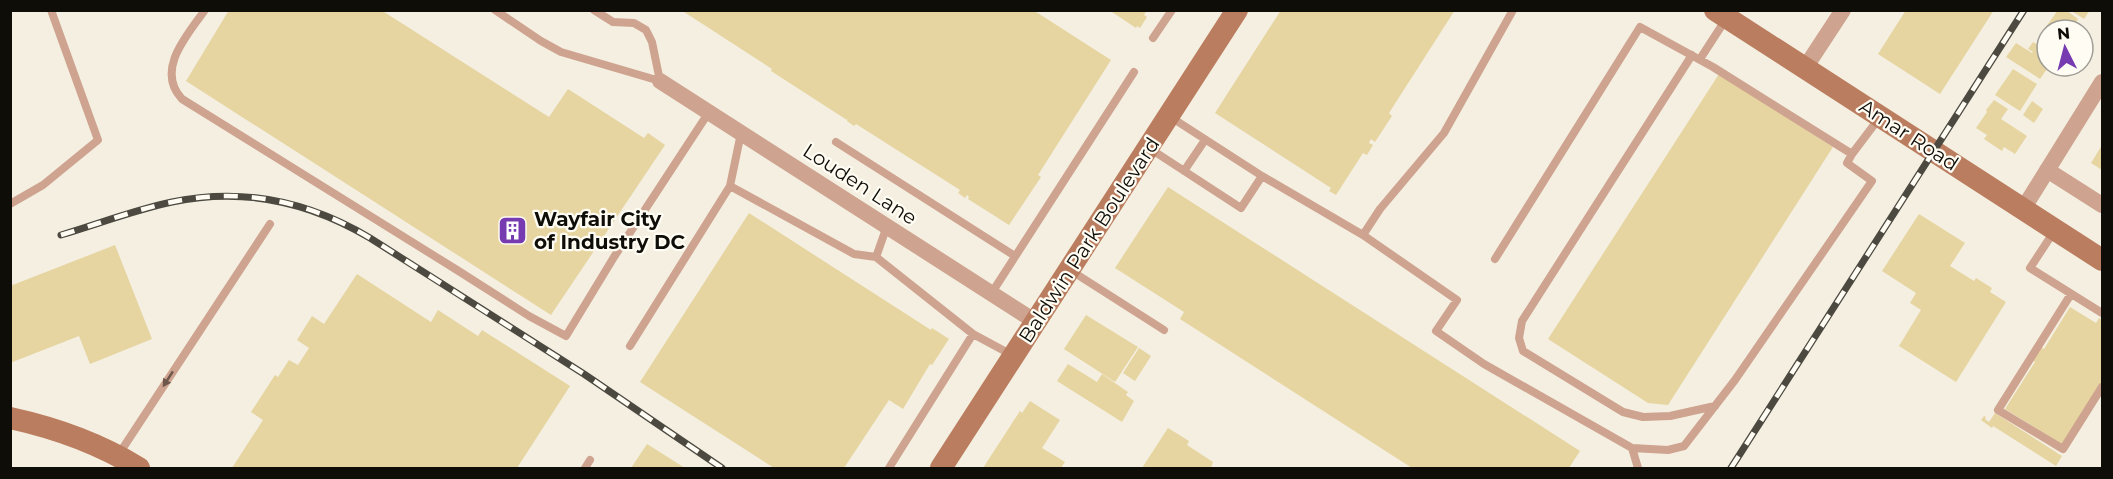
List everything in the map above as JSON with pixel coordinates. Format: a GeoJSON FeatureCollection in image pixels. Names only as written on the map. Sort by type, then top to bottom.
{"type":"FeatureCollection","features":[{"type":"Feature","properties":{"kind":"main road","name":"Baldwin Park Boulevard"},"geometry":{"type":"LineString","coordinates":[[941,468],[1237,10]]}},
{"type":"Feature","properties":{"kind":"main road","name":"Amar Road"},"geometry":{"type":"LineString","coordinates":[[1724,13],[1880,117],[2103,260]]}},
{"type":"Feature","properties":{"kind":"main road"},"geometry":{"type":"LineString","coordinates":[[10,418],[39,424],[78,438],[139,468]]}},
{"type":"Feature","properties":{"kind":"street"},"geometry":{"type":"LineString","coordinates":[[1805,68],[1843,10]]}},
{"type":"Feature","properties":{"kind":"street","name":"Louden Lane"},"geometry":{"type":"LineString","coordinates":[[660,81],[1036,322]]}},
{"type":"Feature","properties":{"kind":"street"},"geometry":{"type":"LineString","coordinates":[[2023,209],[2103,82]]}},
{"type":"Feature","properties":{"kind":"street"},"geometry":{"type":"LineString","coordinates":[[2047,170],[2103,205]]}},
{"type":"Feature","properties":{"kind":"lane"},"geometry":{"type":"LineString","coordinates":[[10,204],[43,185],[98,140],[51,10]]}},
{"type":"Feature","properties":{"kind":"lane"},"geometry":{"type":"LineString","coordinates":[[205,10],[176,51],[172,64],[173,82],[182,99],[529,316],[566,336],[614,257],[709,112]]}},
{"type":"Feature","properties":{"kind":"lane"},"geometry":{"type":"LineString","coordinates":[[495,10],[561,52],[660,81],[652,42],[646,30],[634,23],[613,22],[594,10]]}},
{"type":"Feature","properties":{"kind":"lane"},"geometry":{"type":"LineString","coordinates":[[1154,38],[1172,10]]}},
{"type":"Feature","properties":{"kind":"lane"},"geometry":{"type":"LineString","coordinates":[[1363,235],[1380,209],[1444,133],[1513,10]]}},
{"type":"Feature","properties":{"kind":"lane"},"geometry":{"type":"LineString","coordinates":[[1715,406],[1670,416],[1643,417],[1623,412],[1523,351],[1519,338],[1522,321],[1724,13]]}},
{"type":"Feature","properties":{"kind":"lane"},"geometry":{"type":"LineString","coordinates":[[1495,259],[1640,27],[1696,57],[1852,154]]}},
{"type":"Feature","properties":{"kind":"lane"},"geometry":{"type":"LineString","coordinates":[[991,294],[1134,72]]}},
{"type":"Feature","properties":{"kind":"lane"},"geometry":{"type":"LineString","coordinates":[[1169,116],[1262,176],[1363,235],[1457,300],[1436,331],[1484,364],[1632,448],[1668,450],[1684,446],[1735,380],[1872,181],[1847,163],[1880,117]]}},
{"type":"Feature","properties":{"kind":"lane"},"geometry":{"type":"LineString","coordinates":[[630,346],[730,186],[741,133]]}},
{"type":"Feature","properties":{"kind":"lane"},"geometry":{"type":"LineString","coordinates":[[1184,171],[1204,140]]}},
{"type":"Feature","properties":{"kind":"lane"},"geometry":{"type":"LineString","coordinates":[[836,142],[1015,256]]}},
{"type":"Feature","properties":{"kind":"lane"},"geometry":{"type":"LineString","coordinates":[[1148,148],[1241,208],[1262,176]]}},
{"type":"Feature","properties":{"kind":"lane"},"geometry":{"type":"LineString","coordinates":[[730,186],[854,254],[876,257],[973,334],[1014,356]]}},
{"type":"Feature","properties":{"kind":"lane"},"geometry":{"type":"LineString","coordinates":[[118,456],[270,224]]}},
{"type":"Feature","properties":{"kind":"lane"},"geometry":{"type":"LineString","coordinates":[[876,257],[887,226]]}},
{"type":"Feature","properties":{"kind":"lane"},"geometry":{"type":"LineString","coordinates":[[2056,230],[2030,268],[2103,313]]}},
{"type":"Feature","properties":{"kind":"lane"},"geometry":{"type":"LineString","coordinates":[[1070,269],[1164,330]]}},
{"type":"Feature","properties":{"kind":"lane"},"geometry":{"type":"LineString","coordinates":[[2071,294],[1998,410],[2063,449],[2103,387]]}},
{"type":"Feature","properties":{"kind":"lane"},"geometry":{"type":"LineString","coordinates":[[889,468],[973,334]]}},
{"type":"Feature","properties":{"kind":"lane"},"geometry":{"type":"LineString","coordinates":[[1632,448],[1638,468]]}},
{"type":"Feature","properties":{"kind":"lane"},"geometry":{"type":"LineString","coordinates":[[585,468],[590,460]]}},
{"type":"Feature","properties":{"kind":"building","name":"Wayfair City of Industry DC"},"geometry":{"type":"Polygon","coordinates":[[[229,10],[381,10],[549,117],[568,89],[644,138],[648,133],[665,145],[551,315],[186,81],[229,10]]]}},
{"type":"Feature","properties":{"kind":"building"},"geometry":{"type":"Polygon","coordinates":[[[681,10],[1033,10],[1111,60],[1038,175],[1041,177],[1009,225],[968,199],[967,195],[965,198],[958,193],[960,190],[856,124],[854,126],[847,121],[848,118],[847,120],[771,71],[772,69],[681,10]]]}},
{"type":"Feature","properties":{"kind":"building"},"geometry":{"type":"Polygon","coordinates":[[[1109,10],[1147,10],[1144,15],[1147,17],[1140,28],[1137,26],[1136,28],[1109,10]]]}},
{"type":"Feature","properties":{"kind":"building"},"geometry":{"type":"Polygon","coordinates":[[[1281,10],[1455,10],[1389,113],[1392,116],[1375,142],[1371,139],[1369,143],[1373,145],[1367,155],[1363,153],[1336,195],[1329,191],[1331,188],[1215,113],[1281,10]]]}},
{"type":"Feature","properties":{"kind":"building"},"geometry":{"type":"Polygon","coordinates":[[[1906,10],[1994,10],[1940,94],[1878,54],[1906,10]]]}},
{"type":"Feature","properties":{"kind":"building"},"geometry":{"type":"Polygon","coordinates":[[[2058,10],[2066,10],[2077,18],[2052,18],[2058,10]]]}},
{"type":"Feature","properties":{"kind":"building"},"geometry":{"type":"Polygon","coordinates":[[[2070,10],[2090,10],[2082,18],[2070,10]]]}},
{"type":"Feature","properties":{"kind":"building"},"geometry":{"type":"Polygon","coordinates":[[[2033,42],[2035,43],[2035,76],[2006,57],[2016,43],[2033,52],[2028,49],[2033,42]]]}},
{"type":"Feature","properties":{"kind":"building"},"geometry":{"type":"Polygon","coordinates":[[[2013,69],[2037,84],[2020,111],[1995,95],[2013,69]]]}},
{"type":"Feature","properties":{"kind":"building"},"geometry":{"type":"Polygon","coordinates":[[[1719,74],[1833,147],[1668,405],[1648,403],[1548,339],[1719,74]]]}},
{"type":"Feature","properties":{"kind":"building"},"geometry":{"type":"Polygon","coordinates":[[[1994,100],[2008,109],[2001,119],[2027,136],[2015,154],[2004,147],[2002,151],[1984,139],[1987,135],[1976,128],[1994,100]]]}},
{"type":"Feature","properties":{"kind":"building"},"geometry":{"type":"Polygon","coordinates":[[[2032,101],[2043,109],[2034,123],[2023,115],[2032,101]]]}},
{"type":"Feature","properties":{"kind":"building"},"geometry":{"type":"Polygon","coordinates":[[[2102,145],[2102,170],[2091,163],[2102,145]]]}},
{"type":"Feature","properties":{"kind":"building"},"geometry":{"type":"Polygon","coordinates":[[[1168,187],[1580,451],[1569,468],[1412,468],[1180,319],[1184,312],[1115,268],[1168,187]]]}},
{"type":"Feature","properties":{"kind":"building"},"geometry":{"type":"Polygon","coordinates":[[[749,213],[931,330],[932,328],[949,339],[932,365],[930,364],[903,409],[889,400],[844,468],[774,468],[640,382],[749,213]]]}},
{"type":"Feature","properties":{"kind":"building"},"geometry":{"type":"Polygon","coordinates":[[[1919,214],[1965,243],[1950,266],[1974,281],[1976,278],[1992,288],[1990,292],[2006,302],[1956,382],[1899,346],[1921,310],[1910,303],[1916,293],[1882,271],[1919,214]]]}},
{"type":"Feature","properties":{"kind":"building"},"geometry":{"type":"Polygon","coordinates":[[[115,245],[152,339],[90,364],[79,336],[10,363],[10,286],[115,245]]]}},
{"type":"Feature","properties":{"kind":"building"},"geometry":{"type":"Polygon","coordinates":[[[357,274],[431,322],[438,310],[478,336],[482,330],[570,386],[517,468],[232,468],[263,420],[251,412],[275,375],[278,377],[289,360],[298,365],[309,348],[297,340],[312,316],[324,324],[357,274]]]}},
{"type":"Feature","properties":{"kind":"building"},"geometry":{"type":"Polygon","coordinates":[[[2070,307],[2096,323],[2099,318],[2102,320],[2102,383],[2063,445],[2005,409],[2035,362],[2031,359],[2039,346],[2044,349],[2070,307]]]}},
{"type":"Feature","properties":{"kind":"building"},"geometry":{"type":"Polygon","coordinates":[[[1086,315],[1138,347],[1115,382],[1064,349],[1086,315]]]}},
{"type":"Feature","properties":{"kind":"building"},"geometry":{"type":"Polygon","coordinates":[[[1139,348],[1151,356],[1135,381],[1123,373],[1139,348]]]}},
{"type":"Feature","properties":{"kind":"building"},"geometry":{"type":"Polygon","coordinates":[[[1068,364],[1097,382],[1102,374],[1128,392],[1126,395],[1134,401],[1122,422],[1057,381],[1068,364]]]}},
{"type":"Feature","properties":{"kind":"building"},"geometry":{"type":"Polygon","coordinates":[[[1030,401],[1060,420],[1042,448],[1065,462],[1061,468],[983,468],[1020,411],[1022,413],[1030,401]]]}},
{"type":"Feature","properties":{"kind":"building"},"geometry":{"type":"Polygon","coordinates":[[[1995,413],[2062,456],[2056,466],[1981,420],[1984,416],[1989,422],[1995,413]]]}},
{"type":"Feature","properties":{"kind":"building"},"geometry":{"type":"Polygon","coordinates":[[[1168,428],[1189,441],[1187,445],[1213,462],[1211,468],[1142,468],[1168,428]]]}},
{"type":"Feature","properties":{"kind":"building"},"geometry":{"type":"Polygon","coordinates":[[[647,444],[685,468],[631,468],[647,444]]]}},
{"type":"Feature","properties":{"kind":"railway"},"geometry":{"type":"LineString","coordinates":[[1731,468],[2024,10]]}},
{"type":"Feature","properties":{"kind":"railway"},"geometry":{"type":"LineString","coordinates":[[61,235],[144,209],[198,198],[250,197],[299,206],[347,225],[370,238],[584,374],[722,468]]}},
{"type":"Feature","properties":{"kind":"place","name":"Wayfair City of Industry DC"},"geometry":{"type":"Point","coordinates":[513,230]}}]}
